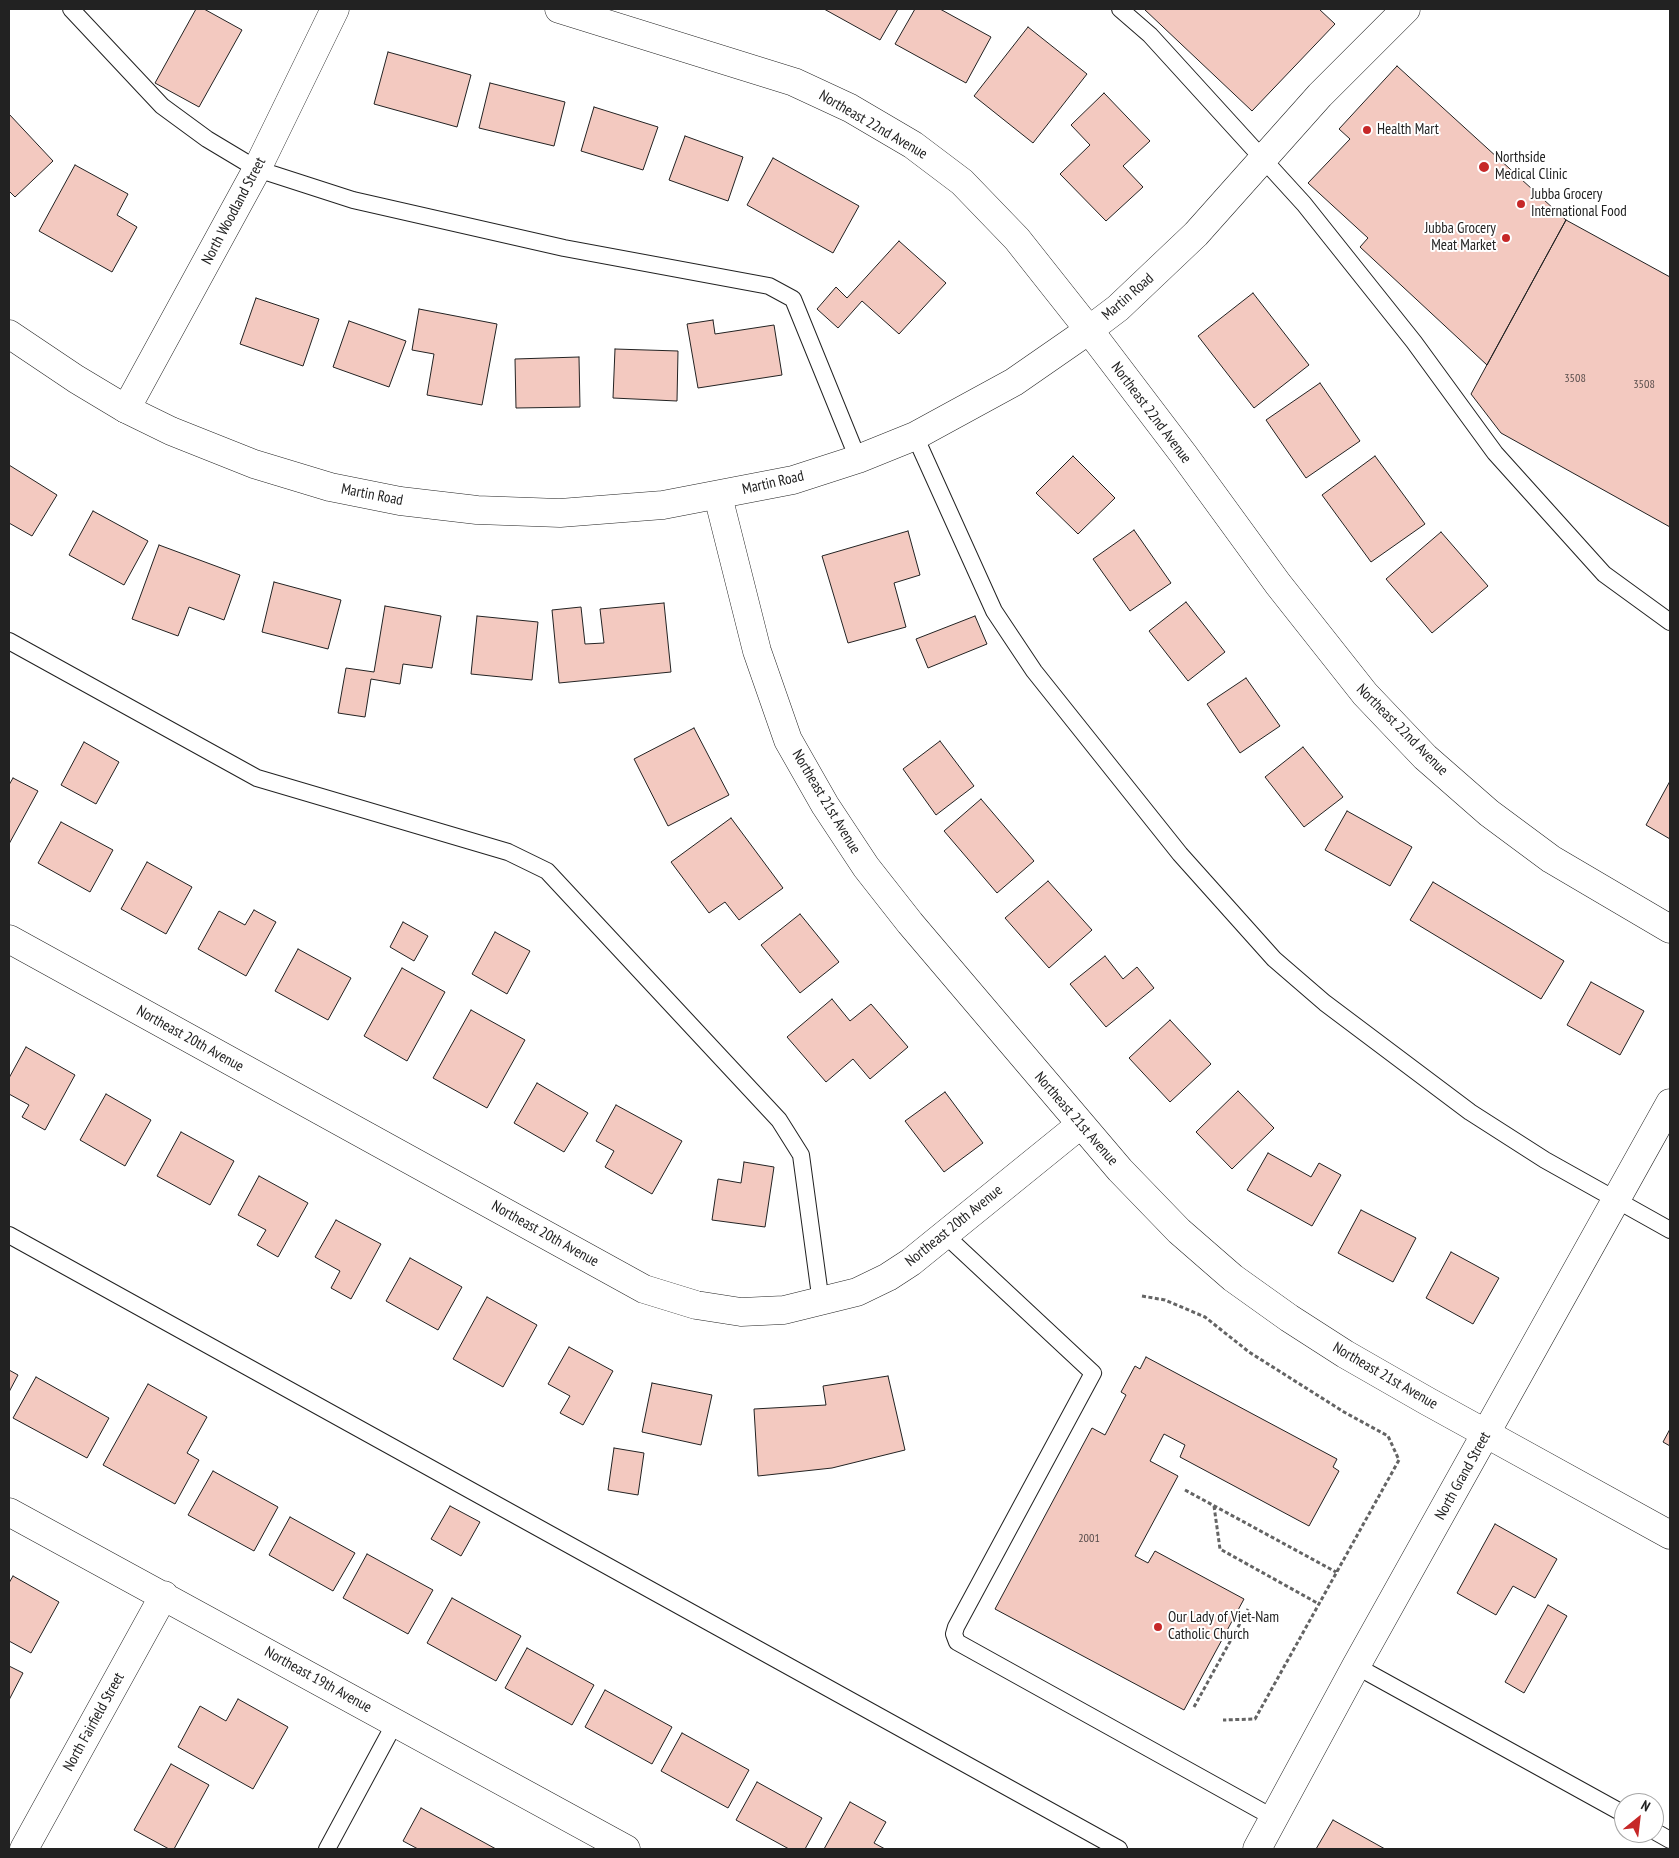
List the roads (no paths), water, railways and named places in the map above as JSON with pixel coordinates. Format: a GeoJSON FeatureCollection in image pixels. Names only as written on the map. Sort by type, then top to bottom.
{"type":"FeatureCollection","features":[{"type":"Feature","properties":{"kind":"street","name":"North Woodland Street"},"geometry":{"type":"LineString","coordinates":[[126,409],[257,169],[335,9]]}},
{"type":"Feature","properties":{"kind":"street","name":"Northeast 22nd Avenue"},"geometry":{"type":"LineString","coordinates":[[559,9],[586,13],[794,82],[850,108],[914,145],[962,182],[1016,239],[1089,330],[1278,584],[1365,694],[1425,756],[1489,813],[1551,859],[1670,929]]}},
{"type":"Feature","properties":{"kind":"street","name":"Martin Road"},"geometry":{"type":"LineString","coordinates":[[9,334],[76,379],[126,409],[171,431],[254,464],[330,487],[400,501],[477,510],[560,513],[663,506],[793,480],[858,459],[916,436],[1014,382],[1118,308],[1189,240],[1320,95],[1406,9]]}},
{"type":"Feature","properties":{"kind":"street","name":"Northeast 21st Avenue"},"geometry":{"type":"LineString","coordinates":[[718,496],[757,651],[788,740],[825,805],[866,867],[910,924],[1120,1170],[1179,1231],[1233,1278],[1345,1354],[1670,1535]]}},
{"type":"Feature","properties":{"kind":"street","name":"Northeast 20th Avenue"},"geometry":{"type":"LineString","coordinates":[[9,939],[644,1288],[696,1305],[741,1312],[784,1310],[857,1292],[888,1277],[911,1262],[1080,1125]]}},
{"type":"Feature","properties":{"kind":"street","name":"North Grand Street"},"geometry":{"type":"LineString","coordinates":[[1257,1849],[1356,1666],[1670,1103]]}},
{"type":"Feature","properties":{"kind":"street","name":"Northeast 19th Avenue"},"geometry":{"type":"LineString","coordinates":[[9,1512],[626,1849]]}},
{"type":"Feature","properties":{"kind":"street","name":"North Fairfield Street"},"geometry":{"type":"LineString","coordinates":[[24,1849],[164,1595]]}},
{"type":"Feature","properties":{"kind":"lane"},"geometry":{"type":"LineString","coordinates":[[71,9],[162,106],[206,139],[257,169],[353,200],[564,248],[769,286],[793,299],[858,459]]}},
{"type":"Feature","properties":{"kind":"lane"},"geometry":{"type":"LineString","coordinates":[[1120,9],[1150,35],[1265,158],[1304,204],[1402,327],[1495,454],[1604,574],[1670,622]]}},
{"type":"Feature","properties":{"kind":"lane"},"geometry":{"type":"LineString","coordinates":[[916,436],[994,610],[1034,671],[1180,854],[1274,959],[1325,1003],[1470,1112],[1545,1160],[1670,1230]]}},
{"type":"Feature","properties":{"kind":"lane"},"geometry":{"type":"LineString","coordinates":[[9,641],[257,778],[508,852],[547,871],[780,1120],[801,1155],[821,1302]]}},
{"type":"Feature","properties":{"kind":"lane"},"geometry":{"type":"LineString","coordinates":[[944,1234],[1093,1373],[956,1627],[954,1634],[956,1642],[1274,1818]]}},
{"type":"Feature","properties":{"kind":"lane"},"geometry":{"type":"LineString","coordinates":[[9,1235],[1119,1849]]}},
{"type":"Feature","properties":{"kind":"lane"},"geometry":{"type":"LineString","coordinates":[[1356,1666],[1614,1808]]}},
{"type":"Feature","properties":{"kind":"lane"},"geometry":{"type":"LineString","coordinates":[[326,1849],[396,1723]]}},
{"type":"Feature","properties":{"kind":"place","name":"Health Mart"},"geometry":{"type":"Point","coordinates":[1367,130]}},
{"type":"Feature","properties":{"kind":"place","name":"Northside Medical Clinic"},"geometry":{"type":"Point","coordinates":[1484,167]}},
{"type":"Feature","properties":{"kind":"place","name":"Jubba Grocery International Food"},"geometry":{"type":"Point","coordinates":[1521,204]}},
{"type":"Feature","properties":{"kind":"place","name":"Jubba Grocery Meat Market"},"geometry":{"type":"Point","coordinates":[1506,238]}},
{"type":"Feature","properties":{"kind":"place","name":"Our Lady of Viet-Nam Catholic Church"},"geometry":{"type":"Point","coordinates":[1158,1627]}}]}
